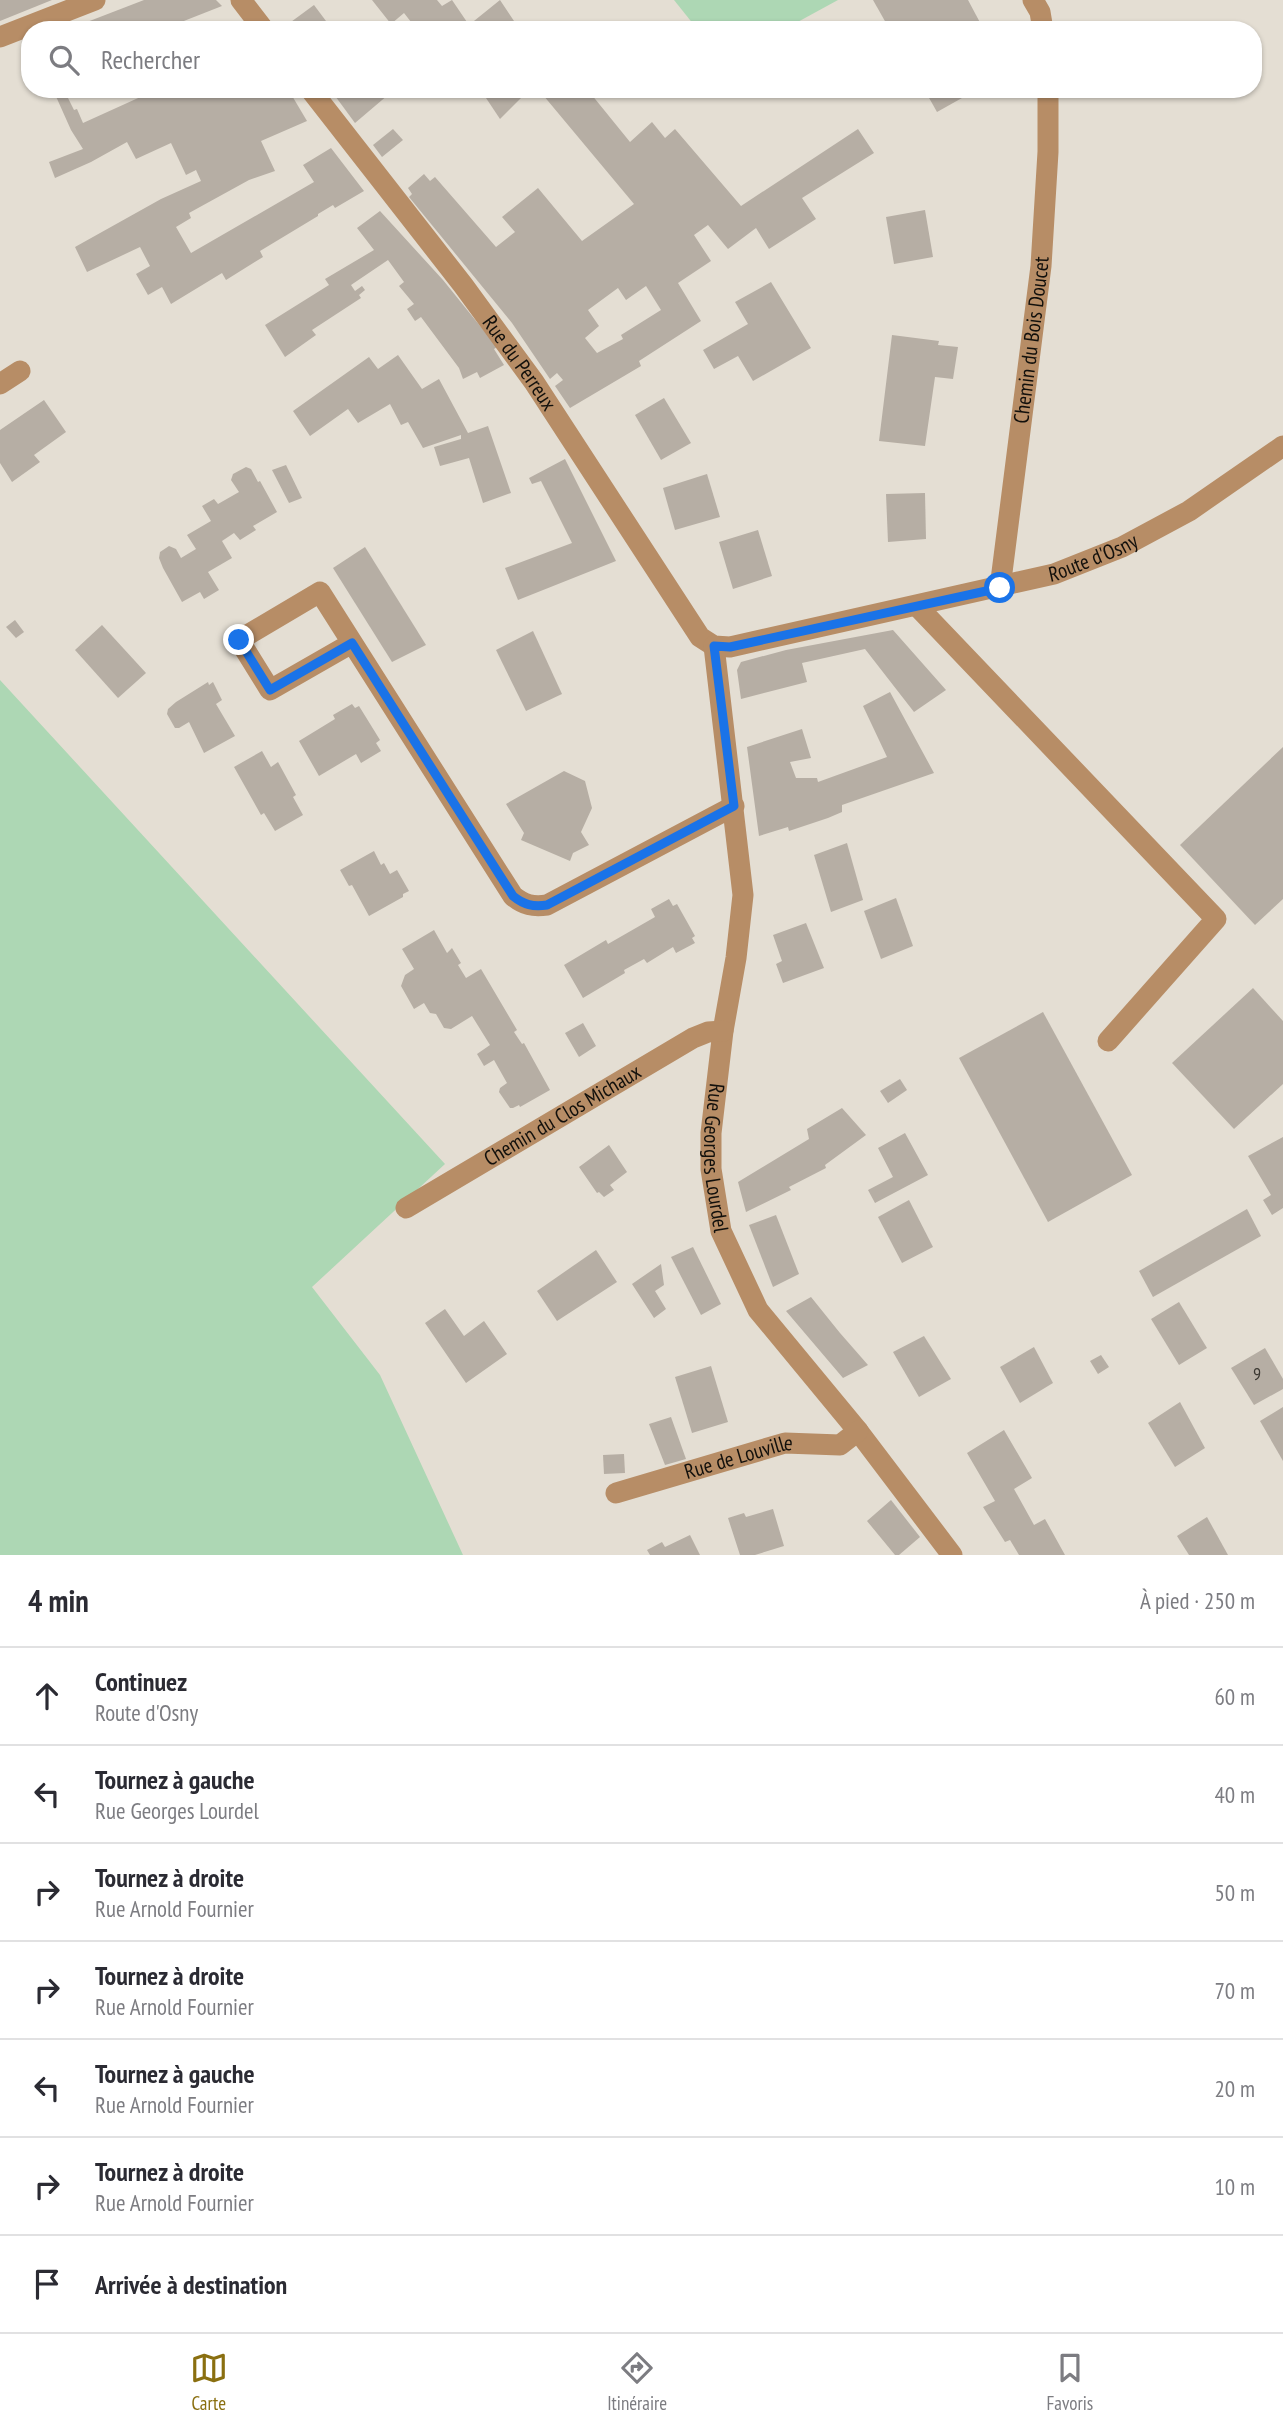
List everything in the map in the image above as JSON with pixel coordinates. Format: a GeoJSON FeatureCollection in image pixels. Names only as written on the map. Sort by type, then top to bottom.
{"type":"FeatureCollection","features":[{"type":"Feature","properties":{"kind":"street"},"geometry":{"type":"LineString","coordinates":[[41,21],[95,0]]}},
{"type":"Feature","properties":{"kind":"street"},"geometry":{"type":"LineString","coordinates":[[241,0],[257,21]]}},
{"type":"Feature","properties":{"kind":"street"},"geometry":{"type":"LineString","coordinates":[[1033,0],[1041,12],[1042,21]]}},
{"type":"Feature","properties":{"kind":"street"},"geometry":{"type":"LineString","coordinates":[[0,37],[21,29]]}},
{"type":"Feature","properties":{"kind":"street","name":"Rue du Perreux"},"geometry":{"type":"LineString","coordinates":[[317,98],[463,285],[534,382],[700,636],[714,646]]}},
{"type":"Feature","properties":{"kind":"street","name":"Chemin du Bois Doucet"},"geometry":{"type":"LineString","coordinates":[[1000,588],[1041,266],[1048,152],[1048,98]]}},
{"type":"Feature","properties":{"kind":"street"},"geometry":{"type":"LineString","coordinates":[[0,384],[20,371]]}},
{"type":"Feature","properties":{"kind":"street","name":"Route d'Osny"},"geometry":{"type":"LineString","coordinates":[[714,646],[730,647],[1054,574],[1122,547],[1189,511],[1283,446]]}},
{"type":"Feature","properties":{"kind":"street"},"geometry":{"type":"LineString","coordinates":[[352,643],[270,690],[239,640],[320,592],[513,896],[522,904],[536,907],[547,905],[734,806]]}},
{"type":"Feature","properties":{"kind":"street"},"geometry":{"type":"LineString","coordinates":[[917,607],[1216,919],[1108,1041]]}},
{"type":"Feature","properties":{"kind":"street","name":"Rue Georges Lourdel"},"geometry":{"type":"LineString","coordinates":[[714,646],[743,895],[711,1133],[711,1169],[722,1231],[758,1310],[858,1432],[952,1555]]}},
{"type":"Feature","properties":{"kind":"street","name":"Chemin du Clos Michaux"},"geometry":{"type":"LineString","coordinates":[[406,1208],[692,1038],[708,1032],[723,1031]]}},
{"type":"Feature","properties":{"kind":"street","name":"Rue de Louville"},"geometry":{"type":"LineString","coordinates":[[616,1493],[785,1443],[840,1445],[858,1432]]}},
{"type":"Feature","properties":{"kind":"green space"},"geometry":{"type":"Polygon","coordinates":[[[674,0],[838,0],[800,21],[691,21],[674,0]]]}},
{"type":"Feature","properties":{"kind":"green space"},"geometry":{"type":"Polygon","coordinates":[[[0,680],[445,1164],[312,1287],[380,1375],[463,1555],[0,1555],[0,680]]]}},
{"type":"Feature","properties":{"kind":"building"},"geometry":{"type":"Polygon","coordinates":[[[0,0],[52,0],[0,21],[0,0]]]}},
{"type":"Feature","properties":{"kind":"building"},"geometry":{"type":"Polygon","coordinates":[[[144,0],[216,0],[222,6],[184,21],[90,21],[144,0]]]}},
{"type":"Feature","properties":{"kind":"building"},"geometry":{"type":"Polygon","coordinates":[[[372,0],[437,0],[442,6],[452,0],[466,21],[410,21],[404,13],[395,21],[389,21],[372,0]]]}},
{"type":"Feature","properties":{"kind":"building"},"geometry":{"type":"Polygon","coordinates":[[[500,0],[514,21],[474,21],[500,0]]]}},
{"type":"Feature","properties":{"kind":"building"},"geometry":{"type":"Polygon","coordinates":[[[873,0],[968,0],[979,21],[885,21],[873,0]]]}},
{"type":"Feature","properties":{"kind":"building"},"geometry":{"type":"Polygon","coordinates":[[[314,5],[326,21],[292,21],[314,5]]]}},
{"type":"Feature","properties":{"kind":"building"},"geometry":{"type":"Polygon","coordinates":[[[57,98],[68,98],[83,123],[138,98],[293,98],[307,121],[261,141],[275,171],[249,180],[189,213],[191,218],[176,227],[191,253],[314,182],[303,165],[331,148],[364,191],[335,208],[333,205],[260,251],[263,257],[226,280],[222,273],[171,304],[162,287],[148,295],[136,274],[150,266],[140,247],[87,272],[75,247],[161,199],[201,181],[196,170],[186,175],[171,143],[136,159],[127,142],[55,178],[49,162],[83,149],[57,98]]]}},
{"type":"Feature","properties":{"kind":"building"},"geometry":{"type":"Polygon","coordinates":[[[337,98],[384,98],[355,123],[337,98]]]}},
{"type":"Feature","properties":{"kind":"building"},"geometry":{"type":"Polygon","coordinates":[[[486,98],[521,98],[500,119],[486,98]]]}},
{"type":"Feature","properties":{"kind":"building"},"geometry":{"type":"Polygon","coordinates":[[[546,98],[594,98],[630,142],[652,122],[665,138],[675,129],[741,206],[858,129],[874,153],[802,198],[816,219],[769,249],[756,228],[728,249],[708,225],[694,235],[711,261],[678,283],[701,321],[639,361],[641,366],[570,408],[555,386],[563,380],[557,373],[550,379],[512,323],[409,197],[412,194],[408,188],[424,174],[430,181],[435,177],[496,247],[515,232],[502,217],[538,188],[582,241],[634,204],[546,98]],[[646,286],[626,300],[618,288],[588,310],[599,326],[585,338],[597,353],[623,339],[621,335],[661,310],[646,286]]]}},
{"type":"Feature","properties":{"kind":"building"},"geometry":{"type":"Polygon","coordinates":[[[929,98],[962,98],[937,112],[929,98]]]}},
{"type":"Feature","properties":{"kind":"building"},"geometry":{"type":"Polygon","coordinates":[[[393,129],[403,140],[382,157],[373,145],[393,129]]]}},
{"type":"Feature","properties":{"kind":"building"},"geometry":{"type":"Polygon","coordinates":[[[925,210],[933,257],[894,264],[886,217],[925,210]]]}},
{"type":"Feature","properties":{"kind":"building"},"geometry":{"type":"Polygon","coordinates":[[[380,211],[443,280],[497,347],[494,349],[504,365],[480,378],[477,372],[463,379],[459,368],[421,317],[415,321],[407,309],[414,304],[399,286],[404,282],[388,260],[351,285],[355,291],[362,286],[365,290],[359,295],[361,298],[312,330],[316,335],[285,357],[265,325],[329,285],[325,279],[374,250],[357,228],[380,211]]]}},
{"type":"Feature","properties":{"kind":"building"},"geometry":{"type":"Polygon","coordinates":[[[771,282],[811,348],[753,381],[738,356],[714,369],[703,350],[748,324],[735,302],[771,282]]]}},
{"type":"Feature","properties":{"kind":"building"},"geometry":{"type":"Polygon","coordinates":[[[892,335],[939,341],[938,345],[958,347],[953,379],[935,377],[925,446],[879,441],[892,335]]]}},
{"type":"Feature","properties":{"kind":"building"},"geometry":{"type":"Polygon","coordinates":[[[398,355],[422,389],[439,379],[468,433],[488,426],[511,493],[483,503],[469,458],[440,466],[434,447],[461,439],[461,435],[423,448],[408,422],[401,425],[390,404],[358,423],[348,409],[310,436],[293,411],[369,357],[378,369],[398,355]]]}},
{"type":"Feature","properties":{"kind":"building"},"geometry":{"type":"Polygon","coordinates":[[[664,398],[691,443],[661,460],[635,415],[664,398]]]}},
{"type":"Feature","properties":{"kind":"building"},"geometry":{"type":"Polygon","coordinates":[[[44,400],[66,432],[34,455],[40,462],[12,482],[0,463],[0,430],[44,400]]]}},
{"type":"Feature","properties":{"kind":"building"},"geometry":{"type":"Polygon","coordinates":[[[565,459],[616,561],[518,600],[505,568],[572,543],[541,481],[532,484],[529,478],[565,459]]]}},
{"type":"Feature","properties":{"kind":"building"},"geometry":{"type":"Polygon","coordinates":[[[286,465],[302,498],[289,503],[272,470],[286,465]]]}},
{"type":"Feature","properties":{"kind":"building"},"geometry":{"type":"Polygon","coordinates":[[[246,467],[251,469],[258,482],[260,481],[277,512],[253,526],[256,530],[240,540],[234,533],[222,541],[232,558],[208,572],[219,590],[204,599],[200,592],[182,602],[163,568],[160,552],[169,546],[176,549],[181,558],[196,549],[187,535],[211,521],[202,506],[214,499],[218,504],[239,492],[231,480],[233,474],[246,467]]]}},
{"type":"Feature","properties":{"kind":"building"},"geometry":{"type":"Polygon","coordinates":[[[707,474],[720,517],[675,530],[663,488],[707,474]]]}},
{"type":"Feature","properties":{"kind":"building"},"geometry":{"type":"Polygon","coordinates":[[[925,493],[926,539],[888,542],[886,494],[925,493]]]}},
{"type":"Feature","properties":{"kind":"building"},"geometry":{"type":"Polygon","coordinates":[[[758,530],[772,576],[733,589],[719,542],[758,530]]]}},
{"type":"Feature","properties":{"kind":"building"},"geometry":{"type":"Polygon","coordinates":[[[365,547],[426,645],[392,662],[333,568],[365,547]]]}},
{"type":"Feature","properties":{"kind":"building"},"geometry":{"type":"Polygon","coordinates":[[[15,620],[24,632],[16,638],[6,627],[15,620]]]}},
{"type":"Feature","properties":{"kind":"building"},"geometry":{"type":"Polygon","coordinates":[[[102,625],[146,673],[118,698],[75,650],[102,625]]]}},
{"type":"Feature","properties":{"kind":"building"},"geometry":{"type":"Polygon","coordinates":[[[893,630],[946,690],[914,712],[865,649],[802,663],[807,682],[741,699],[737,670],[741,662],[786,650],[893,630]]]}},
{"type":"Feature","properties":{"kind":"building"},"geometry":{"type":"Polygon","coordinates":[[[533,631],[562,694],[526,711],[496,650],[533,631]]]}},
{"type":"Feature","properties":{"kind":"building"},"geometry":{"type":"Polygon","coordinates":[[[208,682],[209,685],[213,682],[222,700],[216,704],[235,736],[204,753],[189,722],[175,728],[167,714],[168,709],[176,702],[208,682]]]}},
{"type":"Feature","properties":{"kind":"building"},"geometry":{"type":"Polygon","coordinates":[[[890,692],[934,773],[842,805],[842,812],[828,818],[789,831],[788,827],[759,836],[747,747],[802,729],[811,758],[790,762],[796,778],[817,778],[818,782],[887,757],[863,706],[890,692]]]}},
{"type":"Feature","properties":{"kind":"building"},"geometry":{"type":"Polygon","coordinates":[[[352,704],[355,708],[359,706],[380,740],[376,743],[381,751],[361,763],[356,754],[319,776],[299,741],[335,719],[333,715],[352,704]]]}},
{"type":"Feature","properties":{"kind":"building"},"geometry":{"type":"Polygon","coordinates":[[[1283,747],[1283,899],[1255,925],[1180,845],[1283,747]]]}},
{"type":"Feature","properties":{"kind":"building"},"geometry":{"type":"Polygon","coordinates":[[[262,751],[271,767],[278,762],[296,795],[293,797],[303,815],[275,831],[264,813],[261,815],[234,767],[262,751]]]}},
{"type":"Feature","properties":{"kind":"building"},"geometry":{"type":"Polygon","coordinates":[[[564,771],[585,781],[592,808],[581,832],[589,845],[573,853],[570,861],[521,840],[524,833],[506,804],[564,771]]]}},
{"type":"Feature","properties":{"kind":"building"},"geometry":{"type":"Polygon","coordinates":[[[847,843],[863,900],[831,912],[814,855],[847,843]]]}},
{"type":"Feature","properties":{"kind":"building"},"geometry":{"type":"Polygon","coordinates":[[[374,851],[381,865],[384,863],[390,874],[397,870],[409,891],[369,916],[352,885],[349,886],[340,870],[374,851]]]}},
{"type":"Feature","properties":{"kind":"building"},"geometry":{"type":"Polygon","coordinates":[[[896,898],[913,946],[881,959],[864,911],[896,898]]]}},
{"type":"Feature","properties":{"kind":"building"},"geometry":{"type":"Polygon","coordinates":[[[669,899],[673,906],[677,904],[695,936],[692,938],[695,943],[676,953],[673,947],[647,963],[644,959],[583,998],[564,965],[606,940],[608,944],[655,917],[651,909],[669,899]]]}},
{"type":"Feature","properties":{"kind":"building"},"geometry":{"type":"Polygon","coordinates":[[[806,923],[824,968],[783,983],[776,964],[782,961],[773,935],[806,923]]]}},
{"type":"Feature","properties":{"kind":"building"},"geometry":{"type":"Polygon","coordinates":[[[434,930],[447,953],[452,948],[466,978],[481,969],[517,1030],[514,1032],[522,1044],[524,1043],[550,1090],[520,1107],[510,1108],[499,1092],[507,1083],[494,1060],[484,1066],[477,1054],[490,1045],[472,1016],[451,1029],[444,1028],[436,1014],[430,1013],[424,1003],[414,1009],[401,986],[405,975],[414,969],[402,949],[434,930]]]}},
{"type":"Feature","properties":{"kind":"building"},"geometry":{"type":"Polygon","coordinates":[[[1253,988],[1283,1021],[1283,1084],[1234,1129],[1172,1063],[1253,988]]]}},
{"type":"Feature","properties":{"kind":"building"},"geometry":{"type":"Polygon","coordinates":[[[1043,1012],[1132,1175],[1048,1222],[959,1058],[1043,1012]]]}},
{"type":"Feature","properties":{"kind":"building"},"geometry":{"type":"Polygon","coordinates":[[[583,1023],[596,1046],[579,1057],[565,1033],[583,1023]]]}},
{"type":"Feature","properties":{"kind":"building"},"geometry":{"type":"Polygon","coordinates":[[[900,1079],[907,1090],[888,1103],[880,1091],[900,1079]]]}},
{"type":"Feature","properties":{"kind":"building"},"geometry":{"type":"Polygon","coordinates":[[[842,1108],[866,1135],[825,1165],[826,1168],[789,1187],[791,1190],[746,1212],[738,1182],[809,1139],[807,1129],[842,1108]]]}},
{"type":"Feature","properties":{"kind":"building"},"geometry":{"type":"Polygon","coordinates":[[[905,1133],[928,1175],[875,1203],[868,1190],[893,1177],[878,1148],[905,1133]]]}},
{"type":"Feature","properties":{"kind":"building"},"geometry":{"type":"Polygon","coordinates":[[[1283,1137],[1283,1208],[1272,1215],[1263,1200],[1271,1195],[1248,1156],[1283,1137]]]}},
{"type":"Feature","properties":{"kind":"building"},"geometry":{"type":"Polygon","coordinates":[[[609,1145],[627,1172],[610,1185],[614,1190],[604,1197],[597,1193],[579,1167],[609,1145]]]}},
{"type":"Feature","properties":{"kind":"building"},"geometry":{"type":"Polygon","coordinates":[[[909,1200],[933,1247],[902,1263],[878,1217],[909,1200]]]}},
{"type":"Feature","properties":{"kind":"building"},"geometry":{"type":"Polygon","coordinates":[[[1247,1209],[1261,1236],[1153,1297],[1139,1271],[1247,1209]]]}},
{"type":"Feature","properties":{"kind":"building"},"geometry":{"type":"Polygon","coordinates":[[[776,1215],[799,1274],[773,1287],[749,1225],[776,1215]]]}},
{"type":"Feature","properties":{"kind":"building"},"geometry":{"type":"Polygon","coordinates":[[[693,1247],[721,1304],[701,1315],[671,1257],[693,1247]]]}},
{"type":"Feature","properties":{"kind":"building"},"geometry":{"type":"Polygon","coordinates":[[[596,1250],[617,1282],[557,1321],[537,1291],[596,1250]]]}},
{"type":"Feature","properties":{"kind":"building"},"geometry":{"type":"Polygon","coordinates":[[[661,1264],[664,1285],[655,1291],[666,1309],[654,1318],[632,1284],[661,1264]]]}},
{"type":"Feature","properties":{"kind":"building"},"geometry":{"type":"Polygon","coordinates":[[[811,1297],[868,1365],[843,1378],[786,1311],[811,1297]]]}},
{"type":"Feature","properties":{"kind":"building"},"geometry":{"type":"Polygon","coordinates":[[[1179,1302],[1207,1348],[1179,1365],[1151,1319],[1179,1302]]]}},
{"type":"Feature","properties":{"kind":"building"},"geometry":{"type":"Polygon","coordinates":[[[445,1309],[464,1336],[484,1321],[507,1354],[466,1383],[425,1323],[445,1309]]]}},
{"type":"Feature","properties":{"kind":"building"},"geometry":{"type":"Polygon","coordinates":[[[924,1336],[951,1379],[919,1397],[893,1352],[924,1336]]]}},
{"type":"Feature","properties":{"kind":"building"},"geometry":{"type":"Polygon","coordinates":[[[1034,1347],[1053,1383],[1020,1403],[1000,1367],[1034,1347]]]}},
{"type":"Feature","properties":{"kind":"building"},"geometry":{"type":"Polygon","coordinates":[[[1265,1348],[1283,1379],[1283,1389],[1254,1405],[1231,1368],[1265,1348]]]}},
{"type":"Feature","properties":{"kind":"building"},"geometry":{"type":"Polygon","coordinates":[[[1101,1355],[1109,1367],[1098,1374],[1090,1361],[1101,1355]]]}},
{"type":"Feature","properties":{"kind":"building"},"geometry":{"type":"Polygon","coordinates":[[[711,1366],[728,1422],[692,1433],[675,1377],[711,1366]]]}},
{"type":"Feature","properties":{"kind":"building"},"geometry":{"type":"Polygon","coordinates":[[[1180,1402],[1205,1448],[1175,1467],[1148,1423],[1180,1402]]]}},
{"type":"Feature","properties":{"kind":"building"},"geometry":{"type":"Polygon","coordinates":[[[1283,1407],[1283,1461],[1260,1421],[1283,1407]]]}},
{"type":"Feature","properties":{"kind":"building"},"geometry":{"type":"Polygon","coordinates":[[[671,1417],[686,1459],[665,1465],[649,1424],[671,1417]]]}},
{"type":"Feature","properties":{"kind":"building"},"geometry":{"type":"Polygon","coordinates":[[[1004,1430],[1032,1478],[1014,1489],[1034,1525],[1045,1519],[1065,1555],[1019,1555],[1010,1540],[1005,1542],[983,1507],[995,1501],[967,1453],[1004,1430]]]}},
{"type":"Feature","properties":{"kind":"building"},"geometry":{"type":"Polygon","coordinates":[[[624,1454],[625,1473],[604,1474],[603,1455],[624,1454]]]}},
{"type":"Feature","properties":{"kind":"building"},"geometry":{"type":"Polygon","coordinates":[[[891,1500],[920,1537],[899,1555],[895,1555],[867,1521],[891,1500]]]}},
{"type":"Feature","properties":{"kind":"building"},"geometry":{"type":"Polygon","coordinates":[[[773,1509],[784,1546],[755,1555],[740,1555],[728,1518],[744,1513],[746,1517],[773,1509]]]}},
{"type":"Feature","properties":{"kind":"building"},"geometry":{"type":"Polygon","coordinates":[[[1207,1517],[1228,1555],[1189,1555],[1177,1536],[1207,1517]]]}},
{"type":"Feature","properties":{"kind":"building"},"geometry":{"type":"Polygon","coordinates":[[[690,1535],[700,1555],[650,1555],[647,1550],[662,1542],[665,1547],[690,1535]]]}},
{"type":"Feature","properties":{"kind":"route"},"geometry":{"type":"LineString","coordinates":[[239,640],[270,690],[352,643],[513,896],[522,904],[536,907],[547,905],[734,806],[714,646],[730,647],[1000,588]]}}]}
